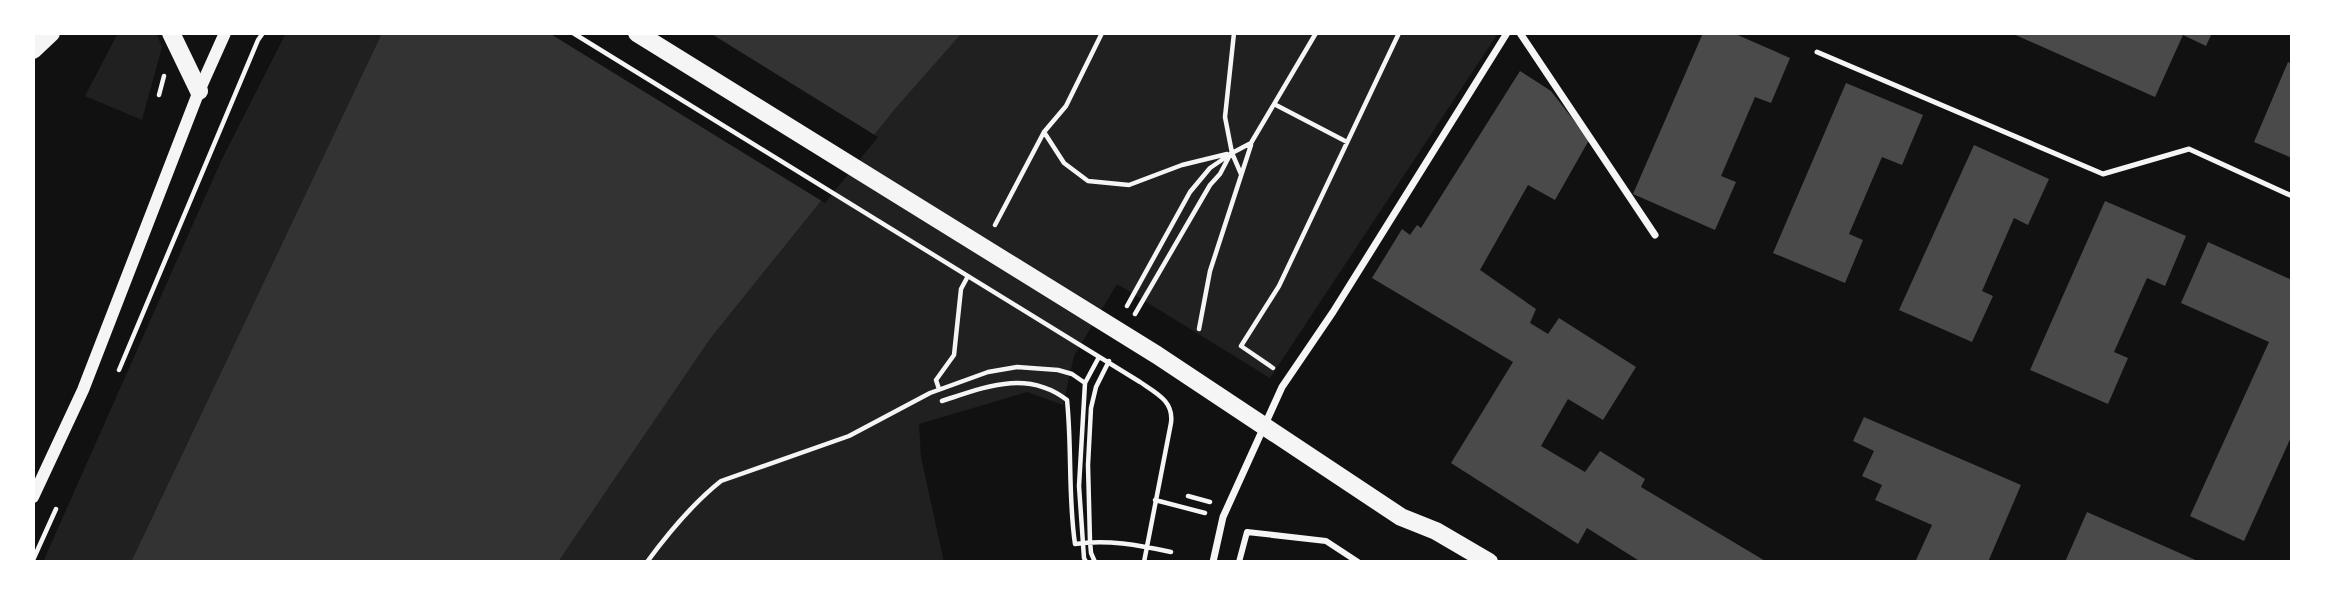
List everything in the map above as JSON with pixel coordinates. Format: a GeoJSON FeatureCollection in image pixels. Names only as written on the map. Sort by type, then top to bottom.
{"type":"FeatureCollection","features":[{"type":"Feature","properties":{"kind":"highway"},"geometry":{"type":"LineString","coordinates":[[33,39],[36,33]]}},
{"type":"Feature","properties":{"kind":"main road"},"geometry":{"type":"LineString","coordinates":[[33,50],[51,33]]}},
{"type":"Feature","properties":{"kind":"main road"},"geometry":{"type":"LineString","coordinates":[[170,33],[199,91]]}},
{"type":"Feature","properties":{"kind":"main road"},"geometry":{"type":"LineString","coordinates":[[637,33],[1157,355],[1401,517],[1436,531],[1489,562]]}},
{"type":"Feature","properties":{"kind":"street"},"geometry":{"type":"LineString","coordinates":[[33,497],[83,390],[199,91],[225,33]]}},
{"type":"Feature","properties":{"kind":"street"},"geometry":{"type":"LineString","coordinates":[[1213,562],[1223,517],[1263,424],[1288,378],[1333,313],[1507,33]]}},
{"type":"Feature","properties":{"kind":"street"},"geometry":{"type":"LineString","coordinates":[[1520,33],[1655,235]]}},
{"type":"Feature","properties":{"kind":"street"},"geometry":{"type":"LineString","coordinates":[[1238,562],[1247,532],[1326,541],[1358,562]]}},
{"type":"Feature","properties":{"kind":"lane"},"geometry":{"type":"LineString","coordinates":[[1817,52],[2103,174],[2189,149],[2292,196]]}},
{"type":"Feature","properties":{"kind":"path"},"geometry":{"type":"LineString","coordinates":[[115,378],[262,33]]}},
{"type":"Feature","properties":{"kind":"path"},"geometry":{"type":"LineString","coordinates":[[573,33],[1140,382],[1166,401],[1172,417],[1144,562]]}},
{"type":"Feature","properties":{"kind":"path"},"geometry":{"type":"LineString","coordinates":[[993,229],[1044,132],[1066,106],[1102,33]]}},
{"type":"Feature","properties":{"kind":"path"},"geometry":{"type":"LineString","coordinates":[[1234,33],[1225,117],[1232,153],[1241,175]]}},
{"type":"Feature","properties":{"kind":"path"},"geometry":{"type":"LineString","coordinates":[[1199,329],[1210,271],[1251,143],[1316,33]]}},
{"type":"Feature","properties":{"kind":"path"},"geometry":{"type":"LineString","coordinates":[[1288,378],[1241,346],[1279,286],[1399,33]]}},
{"type":"Feature","properties":{"kind":"path"},"geometry":{"type":"LineString","coordinates":[[1274,104],[1347,142]]}},
{"type":"Feature","properties":{"kind":"path"},"geometry":{"type":"LineString","coordinates":[[1044,132],[1064,163],[1088,181],[1129,185],[1182,164],[1232,153]]}},
{"type":"Feature","properties":{"kind":"path"},"geometry":{"type":"LineString","coordinates":[[1138,286],[1190,192],[1210,168],[1251,143]]}},
{"type":"Feature","properties":{"kind":"path"},"geometry":{"type":"LineString","coordinates":[[1146,292],[1232,153]]}},
{"type":"Feature","properties":{"kind":"path"},"geometry":{"type":"LineString","coordinates":[[939,389],[936,380],[954,355],[961,289],[974,265]]}},
{"type":"Feature","properties":{"kind":"path"},"geometry":{"type":"LineString","coordinates":[[647,562],[672,527],[720,481],[849,436],[939,389],[988,372],[1017,368],[1058,370],[1072,374],[1085,383]]}},
{"type":"Feature","properties":{"kind":"path"},"geometry":{"type":"LineString","coordinates":[[1086,562],[1079,486],[1085,383],[1093,368]]}},
{"type":"Feature","properties":{"kind":"path"},"geometry":{"type":"LineString","coordinates":[[942,401],[1003,383],[1029,382],[1054,390],[1067,400],[1070,512],[1075,544],[1090,541],[1171,552]]}},
{"type":"Feature","properties":{"kind":"path"},"geometry":{"type":"LineString","coordinates":[[1096,387],[1091,408],[1088,465],[1090,541],[1091,553],[1096,562]]}},
{"type":"Feature","properties":{"kind":"path"},"geometry":{"type":"LineString","coordinates":[[33,560],[60,500]]}},
{"type":"Feature","properties":{"kind":"path"},"geometry":{"type":"LineString","coordinates":[[1155,500],[1223,517]]}},
{"type":"Feature","properties":{"kind":"shaded area"},"geometry":{"type":"Polygon","coordinates":[[[118,33],[156,33],[162,47],[142,120],[85,96],[118,33]]]}},
{"type":"Feature","properties":{"kind":"shaded area"},"geometry":{"type":"Polygon","coordinates":[[[286,33],[382,33],[131,562],[43,562],[221,161],[286,33]]]}},
{"type":"Feature","properties":{"kind":"shaded area"},"geometry":{"type":"Polygon","coordinates":[[[382,33],[962,33],[895,109],[710,339],[558,562],[131,562],[382,33]]]}},
{"type":"Feature","properties":{"kind":"shaded area"},"geometry":{"type":"Polygon","coordinates":[[[962,33],[1498,33],[1270,378],[1117,284],[1074,356],[1063,405],[1027,392],[919,424],[921,457],[944,562],[558,562],[710,339],[895,109],[962,33]]]}},
{"type":"Feature","properties":{"kind":"pier"},"geometry":{"type":"Polygon","coordinates":[[[549,33],[710,33],[878,137],[825,203],[549,33]]]}},
{"type":"Feature","properties":{"kind":"building"},"geometry":{"type":"Polygon","coordinates":[[[1703,33],[1733,33],[1790,58],[1771,103],[1755,97],[1721,176],[1736,182],[1715,230],[1633,194],[1703,33]]]}},
{"type":"Feature","properties":{"kind":"building"},"geometry":{"type":"Polygon","coordinates":[[[2011,33],[2212,33],[2206,46],[2183,35],[2155,97],[2011,33]]]}},
{"type":"Feature","properties":{"kind":"building"},"geometry":{"type":"Polygon","coordinates":[[[2288,62],[2292,64],[2292,158],[2254,142],[2288,62]]]}},
{"type":"Feature","properties":{"kind":"building"},"geometry":{"type":"Polygon","coordinates":[[[1520,71],[1551,91],[1589,140],[1555,200],[1528,185],[1480,270],[1536,309],[1530,323],[1548,334],[1559,318],[1636,367],[1603,420],[1568,399],[1541,446],[1585,472],[1600,451],[1645,479],[1641,487],[1767,562],[1641,562],[1587,528],[1578,544],[1451,463],[1513,362],[1372,278],[1402,229],[1410,235],[1417,225],[1421,228],[1520,71]]]}},
{"type":"Feature","properties":{"kind":"building"},"geometry":{"type":"Polygon","coordinates":[[[1846,83],[1923,115],[1902,165],[1882,157],[1849,234],[1863,240],[1845,283],[1773,253],[1846,83]]]}},
{"type":"Feature","properties":{"kind":"building"},"geometry":{"type":"Polygon","coordinates":[[[1974,145],[2049,179],[2028,225],[2014,218],[1982,291],[1993,296],[1972,342],[1899,310],[1974,145]]]}},
{"type":"Feature","properties":{"kind":"building"},"geometry":{"type":"Polygon","coordinates":[[[2105,201],[2186,236],[2165,286],[2147,278],[2114,352],[2128,358],[2108,404],[2030,370],[2105,201]]]}},
{"type":"Feature","properties":{"kind":"building"},"geometry":{"type":"Polygon","coordinates":[[[2208,242],[2292,280],[2292,435],[2244,541],[2190,516],[2269,342],[2181,303],[2208,242]]]}},
{"type":"Feature","properties":{"kind":"building"},"geometry":{"type":"Polygon","coordinates":[[[1864,417],[2021,485],[1988,562],[1916,560],[1932,525],[1875,500],[1882,485],[1862,476],[1874,451],[1853,441],[1864,417]]]}},
{"type":"Feature","properties":{"kind":"building"},"geometry":{"type":"Polygon","coordinates":[[[2087,512],[2200,562],[2065,562],[2087,512]]]}}]}
